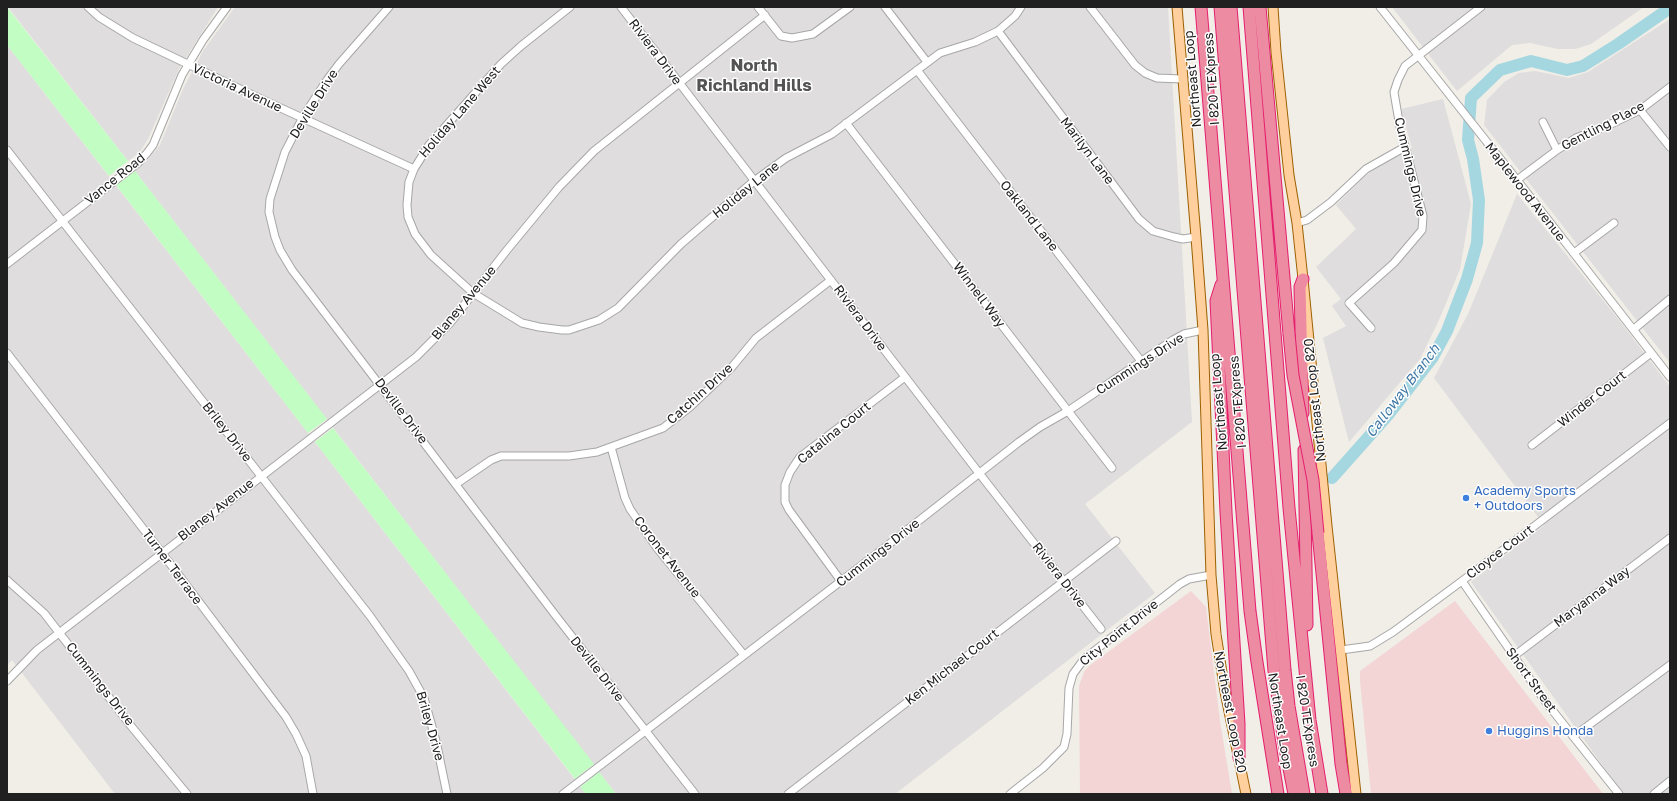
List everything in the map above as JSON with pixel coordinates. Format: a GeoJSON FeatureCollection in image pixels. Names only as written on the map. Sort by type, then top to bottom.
{"type":"FeatureCollection","features":[{"type":"Feature","properties":{"kind":"highway","name":"Northeast Loop"},"geometry":{"type":"LineString","coordinates":[[1201,7],[1250,611],[1278,794]]}},
{"type":"Feature","properties":{"kind":"highway","name":"I 820 TEXpress"},"geometry":{"type":"LineString","coordinates":[[1220,7],[1274,671],[1284,743],[1294,794]]}},
{"type":"Feature","properties":{"kind":"highway","name":"I 820 TEXpress"},"geometry":{"type":"LineString","coordinates":[[1231,7],[1285,670],[1289,706],[1304,794]]}},
{"type":"Feature","properties":{"kind":"highway"},"geometry":{"type":"LineString","coordinates":[[1249,7],[1290,515],[1310,720],[1323,794]]}},
{"type":"Feature","properties":{"kind":"highway"},"geometry":{"type":"LineString","coordinates":[[1260,7],[1293,375],[1313,480],[1341,764],[1346,794]]}},
{"type":"Feature","properties":{"kind":"highway"},"geometry":{"type":"LineString","coordinates":[[1304,279],[1300,287],[1307,638],[1325,786],[1323,794]]}},
{"type":"Feature","properties":{"kind":"highway"},"geometry":{"type":"LineString","coordinates":[[1223,280],[1216,301],[1239,758]]}},
{"type":"Feature","properties":{"kind":"main road","name":"Northeast Loop 820"},"geometry":{"type":"LineString","coordinates":[[1176,7],[1203,330],[1211,575],[1216,634],[1225,692],[1246,794]]}},
{"type":"Feature","properties":{"kind":"main road","name":"Northeast Loop 820"},"geometry":{"type":"LineString","coordinates":[[1273,7],[1276,52],[1288,166],[1304,279],[1327,526],[1356,794]]}},
{"type":"Feature","properties":{"kind":"street","name":"Victoria Avenue"},"geometry":{"type":"LineString","coordinates":[[88,7],[99,17],[133,38],[188,65],[414,169]]}},
{"type":"Feature","properties":{"kind":"street","name":"Vance Road"},"geometry":{"type":"LineString","coordinates":[[7,264],[138,163],[147,153],[153,144],[182,75],[202,40],[227,7]]}},
{"type":"Feature","properties":{"kind":"street","name":"Deville Drive"},"geometry":{"type":"LineString","coordinates":[[389,7],[339,64],[302,117],[285,152],[274,182],[269,212],[271,226],[280,250],[292,270],[695,794]]}},
{"type":"Feature","properties":{"kind":"street","name":"Holiday Lane West"},"geometry":{"type":"LineString","coordinates":[[473,293],[431,255],[414,234],[408,217],[407,205],[409,182],[414,169],[429,145],[485,80],[521,46],[570,7]]}},
{"type":"Feature","properties":{"kind":"street","name":"Riviera Drive"},"geometry":{"type":"LineString","coordinates":[[621,7],[979,473],[1101,629]]}},
{"type":"Feature","properties":{"kind":"street"},"geometry":{"type":"LineString","coordinates":[[758,7],[781,36],[792,38],[814,34],[850,7]]}},
{"type":"Feature","properties":{"kind":"street"},"geometry":{"type":"LineString","coordinates":[[885,7],[927,62]]}},
{"type":"Feature","properties":{"kind":"street","name":"Holiday Lane"},"geometry":{"type":"LineString","coordinates":[[473,293],[522,323],[539,327],[570,330],[598,320],[618,308],[680,244],[754,181],[786,158],[818,142],[846,123],[940,53],[975,42],[998,31],[1015,16],[1021,7]]}},
{"type":"Feature","properties":{"kind":"street"},"geometry":{"type":"LineString","coordinates":[[1090,7],[1136,65],[1145,73],[1157,78],[1182,79]]}},
{"type":"Feature","properties":{"kind":"street","name":"Maplewood Avenue"},"geometry":{"type":"LineString","coordinates":[[1380,7],[1670,376]]}},
{"type":"Feature","properties":{"kind":"street","name":"Cummings Drive"},"geometry":{"type":"LineString","coordinates":[[1371,328],[1349,303],[1394,263],[1422,230],[1423,216],[1400,127],[1394,92],[1398,80],[1405,66],[1481,7]]}},
{"type":"Feature","properties":{"kind":"street","name":"Blaney Avenue"},"geometry":{"type":"LineString","coordinates":[[7,681],[37,650],[416,357],[450,323],[559,186],[606,141],[680,85],[765,15]]}},
{"type":"Feature","properties":{"kind":"street","name":"Marilyn Lane"},"geometry":{"type":"LineString","coordinates":[[998,31],[1138,219],[1153,231],[1184,239],[1196,237]]}},
{"type":"Feature","properties":{"kind":"street","name":"Oakland Lane"},"geometry":{"type":"LineString","coordinates":[[917,70],[1141,361]]}},
{"type":"Feature","properties":{"kind":"street","name":"Gentling Place"},"geometry":{"type":"LineString","coordinates":[[1517,180],[1557,150],[1576,138],[1611,124],[1640,110],[1670,87]]}},
{"type":"Feature","properties":{"kind":"street"},"geometry":{"type":"LineString","coordinates":[[1640,110],[1670,147]]}},
{"type":"Feature","properties":{"kind":"street"},"geometry":{"type":"LineString","coordinates":[[1543,122],[1557,150]]}},
{"type":"Feature","properties":{"kind":"street","name":"Winnell Way"},"geometry":{"type":"LineString","coordinates":[[846,123],[1112,468]]}},
{"type":"Feature","properties":{"kind":"street"},"geometry":{"type":"LineString","coordinates":[[1297,223],[1307,220],[1331,202],[1366,169],[1405,147]]}},
{"type":"Feature","properties":{"kind":"street","name":"Briley Drive"},"geometry":{"type":"LineString","coordinates":[[7,150],[370,616],[418,684],[424,698],[436,741],[447,794]]}},
{"type":"Feature","properties":{"kind":"street"},"geometry":{"type":"LineString","coordinates":[[1574,253],[1614,223]]}},
{"type":"Feature","properties":{"kind":"street","name":"Catchin Drive"},"geometry":{"type":"LineString","coordinates":[[456,484],[491,460],[501,456],[569,456],[597,452],[663,428],[690,407],[732,367],[756,338],[831,280]]}},
{"type":"Feature","properties":{"kind":"street"},"geometry":{"type":"LineString","coordinates":[[1634,329],[1670,299]]}},
{"type":"Feature","properties":{"kind":"street","name":"Cummings Drive"},"geometry":{"type":"LineString","coordinates":[[564,794],[1035,431],[1068,411],[1141,361],[1184,334],[1203,330]]}},
{"type":"Feature","properties":{"kind":"street","name":"Turner Terrace"},"geometry":{"type":"LineString","coordinates":[[7,353],[162,553],[286,717],[306,756],[313,794]]}},
{"type":"Feature","properties":{"kind":"street","name":"Winder Court"},"geometry":{"type":"LineString","coordinates":[[1532,445],[1651,353]]}},
{"type":"Feature","properties":{"kind":"street","name":"Catalina Court"},"geometry":{"type":"LineString","coordinates":[[841,581],[788,510],[785,485],[790,472],[800,457],[905,377]]}},
{"type":"Feature","properties":{"kind":"street","name":"Cloyce Court"},"geometry":{"type":"LineString","coordinates":[[1341,650],[1364,647],[1378,642],[1462,582],[1670,422]]}},
{"type":"Feature","properties":{"kind":"street","name":"Coronet Avenue"},"geometry":{"type":"LineString","coordinates":[[611,447],[625,498],[630,509],[657,548],[744,655]]}},
{"type":"Feature","properties":{"kind":"street","name":"Maryanna Way"},"geometry":{"type":"LineString","coordinates":[[1514,656],[1670,538]]}},
{"type":"Feature","properties":{"kind":"street","name":"Ken Michael Court"},"geometry":{"type":"LineString","coordinates":[[788,794],[1116,541]]}},
{"type":"Feature","properties":{"kind":"street","name":"City Point Drive"},"geometry":{"type":"LineString","coordinates":[[1010,794],[1043,768],[1064,747],[1068,734],[1069,688],[1073,674],[1084,659],[1180,584],[1190,579],[1211,575]]}},
{"type":"Feature","properties":{"kind":"street","name":"Cummings Drive"},"geometry":{"type":"LineString","coordinates":[[7,580],[32,601],[60,632],[131,726],[187,794]]}},
{"type":"Feature","properties":{"kind":"street","name":"Short Street"},"geometry":{"type":"LineString","coordinates":[[1462,582],[1545,701],[1619,794]]}},
{"type":"Feature","properties":{"kind":"street"},"geometry":{"type":"LineString","coordinates":[[1574,736],[1670,664]]}},
{"type":"Feature","properties":{"kind":"street"},"geometry":{"type":"LineString","coordinates":[[1654,794],[1670,780]]}},
{"type":"Feature","properties":{"kind":"shaded area"},"geometry":{"type":"Polygon","coordinates":[[[8,7],[218,7],[179,69],[148,139],[140,152],[128,161],[8,7]]]}},
{"type":"Feature","properties":{"kind":"shaded area"},"geometry":{"type":"Polygon","coordinates":[[[235,7],[1168,7],[1192,422],[1085,504],[1155,593],[895,794],[616,794],[135,171],[147,161],[160,145],[183,89],[203,51],[235,7]]]}},
{"type":"Feature","properties":{"kind":"shaded area"},"geometry":{"type":"Polygon","coordinates":[[[1392,7],[1644,7],[1591,44],[1575,49],[1558,49],[1530,43],[1512,45],[1457,91],[1392,7]]]}},
{"type":"Feature","properties":{"kind":"shaded area"},"geometry":{"type":"Polygon","coordinates":[[[1670,19],[1670,363],[1484,125],[1487,100],[1504,82],[1519,73],[1535,71],[1569,78],[1588,72],[1670,19]]]}},
{"type":"Feature","properties":{"kind":"shaded area"},"geometry":{"type":"Polygon","coordinates":[[[7,45],[586,794],[115,794],[12,660],[7,665],[7,45]]]}},
{"type":"Feature","properties":{"kind":"shaded area"},"geometry":{"type":"Polygon","coordinates":[[[1443,99],[1471,204],[1460,269],[1439,320],[1420,359],[1349,442],[1323,338],[1346,326],[1332,306],[1341,299],[1316,267],[1356,229],[1336,205],[1363,178],[1379,165],[1412,148],[1401,109],[1443,99]]]}},
{"type":"Feature","properties":{"kind":"shaded area"},"geometry":{"type":"Polygon","coordinates":[[[1517,194],[1619,320],[1670,387],[1670,794],[1623,794],[1471,582],[1544,525],[1434,378],[1468,314],[1517,194]]]}},
{"type":"Feature","properties":{"kind":"shaded area"},"geometry":{"type":"Polygon","coordinates":[[[1191,591],[1206,607],[1220,721],[1232,794],[1080,794],[1079,686],[1084,672],[1089,666],[1191,591]]]}},
{"type":"Feature","properties":{"kind":"shaded area"},"geometry":{"type":"Polygon","coordinates":[[[1455,601],[1603,794],[1371,794],[1360,671],[1455,601]]]}},
{"type":"Feature","properties":{"kind":"green space"},"geometry":{"type":"Polygon","coordinates":[[[7,7],[128,161],[109,176],[7,45],[7,7]]]}},
{"type":"Feature","properties":{"kind":"green space"},"geometry":{"type":"Polygon","coordinates":[[[135,171],[327,419],[308,433],[116,185],[135,171]]]}},
{"type":"Feature","properties":{"kind":"green space"},"geometry":{"type":"Polygon","coordinates":[[[333,428],[594,764],[575,779],[315,442],[333,428]]]}},
{"type":"Feature","properties":{"kind":"green space"},"geometry":{"type":"Polygon","coordinates":[[[599,772],[616,794],[586,794],[580,787],[599,772]]]}},
{"type":"Feature","properties":{"kind":"waterway","name":"Calloway Branch"},"geometry":{"type":"LineString","coordinates":[[1332,478],[1388,415],[1433,357],[1447,331],[1467,279],[1477,243],[1479,200],[1473,159],[1468,140],[1471,98],[1500,70],[1531,61],[1567,70],[1583,66],[1670,8]]}},
{"type":"Feature","properties":{"kind":"place","name":"Academy Sports + Outdoors"},"geometry":{"type":"Point","coordinates":[1466,498]}},
{"type":"Feature","properties":{"kind":"place","name":"Huggins Honda"},"geometry":{"type":"Point","coordinates":[1489,731]}},
{"type":"Feature","properties":{"kind":"district","name":"North Richland Hills"},"geometry":{"type":"Point","coordinates":[754,76]}}]}
